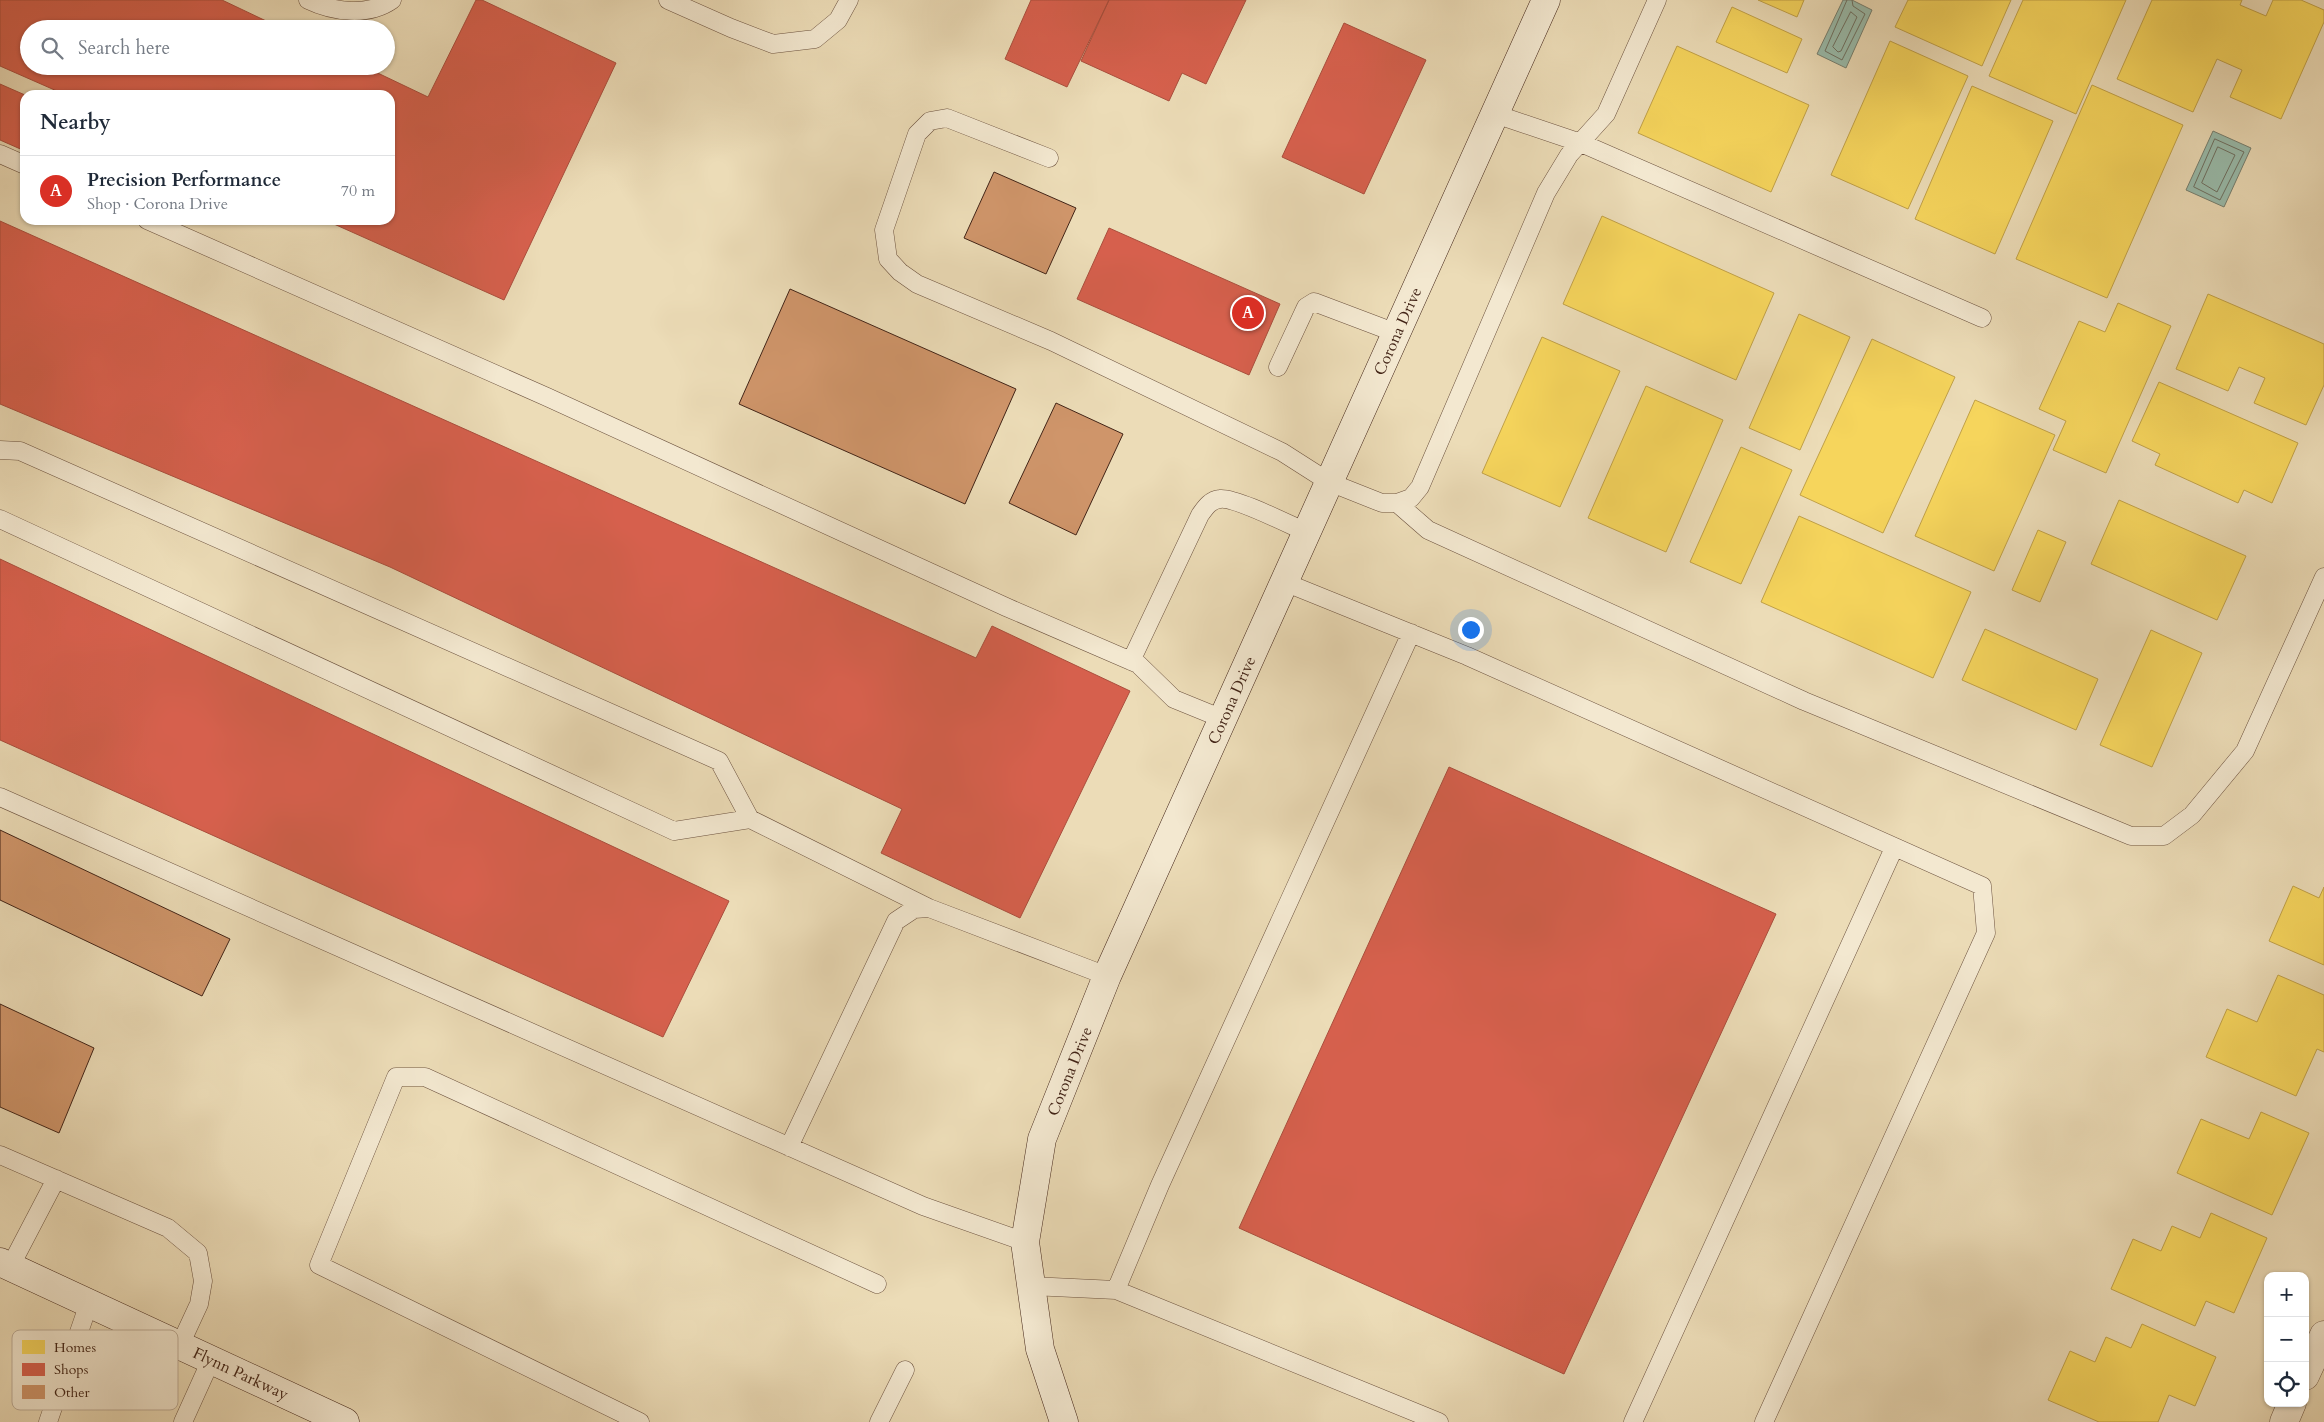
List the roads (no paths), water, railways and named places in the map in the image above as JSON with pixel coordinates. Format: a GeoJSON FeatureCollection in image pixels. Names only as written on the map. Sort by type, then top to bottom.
{"type":"FeatureCollection","features":[{"type":"Feature","properties":{"kind":"street","name":"Corona Drive"},"geometry":{"type":"LineString","coordinates":[[1064,1422],[1040,1349],[1025,1242],[1042,1139],[1107,976],[1546,0]]}},
{"type":"Feature","properties":{"kind":"street","name":"Flynn Parkway"},"geometry":{"type":"LineString","coordinates":[[5,1264],[148,1330]]}},
{"type":"Feature","properties":{"kind":"street"},"geometry":{"type":"LineString","coordinates":[[2309,1368],[2324,1336]]}},
{"type":"Feature","properties":{"kind":"street","name":"Flynn Parkway"},"geometry":{"type":"LineString","coordinates":[[180,1345],[345,1422]]}},
{"type":"Feature","properties":{"kind":"street"},"geometry":{"type":"LineString","coordinates":[[2284,1422],[2290,1407]]}},
{"type":"Feature","properties":{"kind":"lane"},"geometry":{"type":"LineString","coordinates":[[308,0],[322,7],[359,12],[385,5],[392,0]]}},
{"type":"Feature","properties":{"kind":"lane"},"geometry":{"type":"LineString","coordinates":[[668,0],[773,44],[815,39],[838,20],[849,0]]}},
{"type":"Feature","properties":{"kind":"lane"},"geometry":{"type":"LineString","coordinates":[[1049,158],[947,118],[930,120],[917,134],[884,230],[888,258],[900,272],[917,284],[1069,349],[1282,452],[1329,482],[1382,503],[1397,503],[1411,498],[1420,487],[1546,193],[1569,155],[1606,114],[1656,0]]}},
{"type":"Feature","properties":{"kind":"lane"},"geometry":{"type":"LineString","coordinates":[[1494,114],[1581,143],[1982,318]]}},
{"type":"Feature","properties":{"kind":"lane"},"geometry":{"type":"LineString","coordinates":[[0,154],[20,163]]}},
{"type":"Feature","properties":{"kind":"lane"},"geometry":{"type":"LineString","coordinates":[[158,225],[547,396],[1006,607],[1138,664],[1174,699],[1223,719]]}},
{"type":"Feature","properties":{"kind":"lane"},"geometry":{"type":"LineString","coordinates":[[1278,367],[1306,307],[1314,302],[1396,333]]}},
{"type":"Feature","properties":{"kind":"lane"},"geometry":{"type":"LineString","coordinates":[[0,450],[20,451],[719,761],[750,819]]}},
{"type":"Feature","properties":{"kind":"lane"},"geometry":{"type":"LineString","coordinates":[[1131,661],[1200,515],[1210,502],[1221,498],[1254,508],[1306,532]]}},
{"type":"Feature","properties":{"kind":"lane"},"geometry":{"type":"LineString","coordinates":[[1397,503],[1428,530],[1804,701],[2131,836],[2164,836],[2192,814],[2245,751],[2324,577]]}},
{"type":"Feature","properties":{"kind":"lane"},"geometry":{"type":"LineString","coordinates":[[0,519],[674,831],[750,819],[929,908],[1107,976]]}},
{"type":"Feature","properties":{"kind":"lane"},"geometry":{"type":"LineString","coordinates":[[1284,582],[1467,656],[1982,886],[1986,933],[1764,1422]]}},
{"type":"Feature","properties":{"kind":"lane"},"geometry":{"type":"LineString","coordinates":[[1116,1290],[1160,1185],[1411,633]]}},
{"type":"Feature","properties":{"kind":"lane"},"geometry":{"type":"LineString","coordinates":[[0,797],[923,1206],[1025,1242]]}},
{"type":"Feature","properties":{"kind":"lane"},"geometry":{"type":"LineString","coordinates":[[1633,1422],[1894,848]]}},
{"type":"Feature","properties":{"kind":"lane"},"geometry":{"type":"LineString","coordinates":[[789,1147],[896,921],[914,909],[929,908]]}},
{"type":"Feature","properties":{"kind":"lane"},"geometry":{"type":"LineString","coordinates":[[640,1422],[319,1265],[396,1077],[425,1077],[877,1284]]}},
{"type":"Feature","properties":{"kind":"lane"},"geometry":{"type":"LineString","coordinates":[[0,1155],[168,1228],[198,1252],[203,1281],[199,1304],[180,1345]]}},
{"type":"Feature","properties":{"kind":"lane"},"geometry":{"type":"LineString","coordinates":[[5,1264],[56,1179]]}},
{"type":"Feature","properties":{"kind":"lane"},"geometry":{"type":"LineString","coordinates":[[1031,1286],[1116,1290],[1439,1422]]}},
{"type":"Feature","properties":{"kind":"lane"},"geometry":{"type":"LineString","coordinates":[[80,1330],[89,1303]]}},
{"type":"Feature","properties":{"kind":"lane"},"geometry":{"type":"LineString","coordinates":[[183,1422],[211,1360]]}},
{"type":"Feature","properties":{"kind":"lane"},"geometry":{"type":"LineString","coordinates":[[879,1422],[905,1370]]}},
{"type":"Feature","properties":{"kind":"lane"},"geometry":{"type":"LineString","coordinates":[[48,1422],[52,1410]]}},
{"type":"Feature","properties":{"kind":"water"},"geometry":{"type":"Polygon","coordinates":[[[1843,0],[1852,0],[1872,10],[1846,68],[1817,54],[1843,0]]]}},
{"type":"Feature","properties":{"kind":"water"},"geometry":{"type":"Polygon","coordinates":[[[2213,131],[2251,148],[2224,207],[2186,190],[2213,131]]]}},
{"type":"Feature","properties":{"kind":"place","name":"Precision Performance"},"geometry":{"type":"Point","coordinates":[1248,313]}}]}
